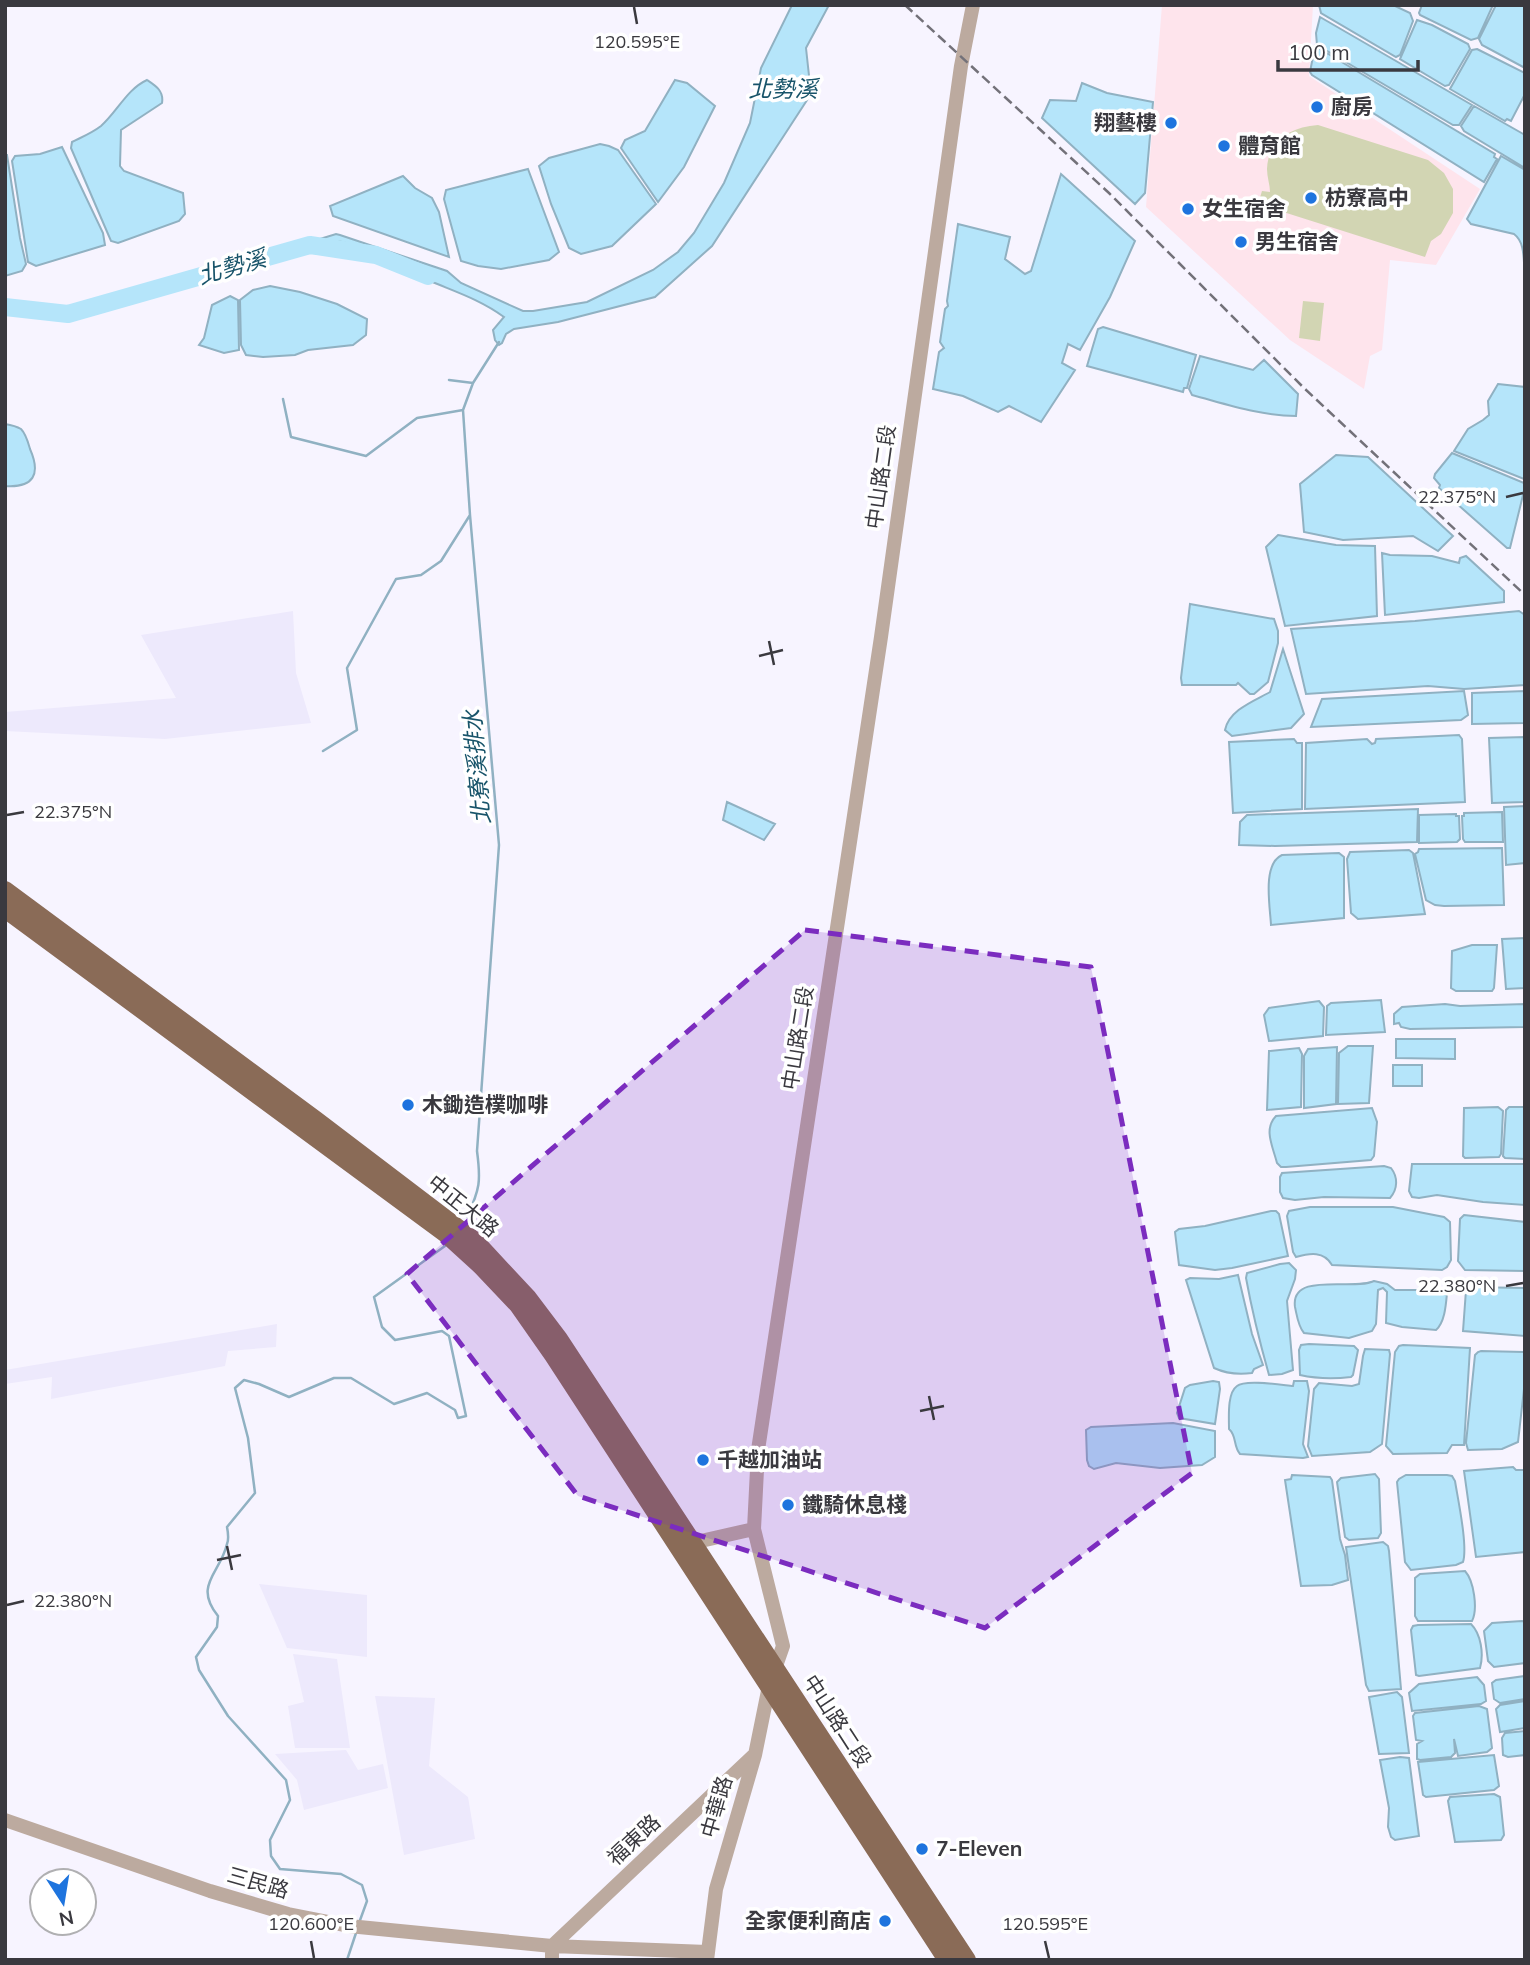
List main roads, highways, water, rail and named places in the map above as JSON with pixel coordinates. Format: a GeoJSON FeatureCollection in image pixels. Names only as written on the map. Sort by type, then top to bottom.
{"type":"FeatureCollection","features":[{"type":"Feature","properties":{"kind":"main road","name":"中正大路"},"geometry":{"type":"LineString","coordinates":[[5,890],[475,1241],[528,1298],[559,1339],[776,1668]]}},
{"type":"Feature","properties":{"kind":"main road","name":"中正大路"},"geometry":{"type":"LineString","coordinates":[[5,909],[425,1218],[481,1266],[518,1305],[553,1355],[769,1686]]}},
{"type":"Feature","properties":{"kind":"main road","name":"中山路二段"},"geometry":{"type":"LineString","coordinates":[[776,1668],[967,1960]]}},
{"type":"Feature","properties":{"kind":"main road","name":"中山路二段"},"geometry":{"type":"LineString","coordinates":[[769,1686],[947,1960]]}},
{"type":"Feature","properties":{"kind":"water","name":"北勢溪"},"geometry":{"type":"Polygon","coordinates":[[[792,5],[829,5],[806,48],[811,94],[712,246],[655,297],[558,322],[514,329],[506,334],[499,345],[493,330],[504,317],[477,301],[354,245],[330,241],[311,252],[310,242],[340,235],[447,271],[461,283],[523,311],[587,302],[653,270],[678,252],[694,233],[724,183],[750,123],[761,68],[792,5]]]}},
{"type":"Feature","properties":{"kind":"water"},"geometry":{"type":"Polygon","coordinates":[[[1319,5],[1393,5],[1410,13],[1413,21],[1400,55],[1396,57],[1321,13],[1319,5]]]}},
{"type":"Feature","properties":{"kind":"water"},"geometry":{"type":"Polygon","coordinates":[[[1422,5],[1493,5],[1478,38],[1471,40],[1420,15],[1422,5]]]}},
{"type":"Feature","properties":{"kind":"water"},"geometry":{"type":"Polygon","coordinates":[[[1496,5],[1525,5],[1525,68],[1482,45],[1479,39],[1496,5]]]}},
{"type":"Feature","properties":{"kind":"water"},"geometry":{"type":"Polygon","coordinates":[[[1320,17],[1472,105],[1459,125],[1453,125],[1317,45],[1316,33],[1320,17]]]}},
{"type":"Feature","properties":{"kind":"water"},"geometry":{"type":"Polygon","coordinates":[[[1417,20],[1468,44],[1470,49],[1449,85],[1445,86],[1400,59],[1417,20]]]}},
{"type":"Feature","properties":{"kind":"water"},"geometry":{"type":"Polygon","coordinates":[[[1315,46],[1495,154],[1497,159],[1484,182],[1312,75],[1310,72],[1315,46]]]}},
{"type":"Feature","properties":{"kind":"water"},"geometry":{"type":"Polygon","coordinates":[[[1477,49],[1525,73],[1525,94],[1511,121],[1505,121],[1450,89],[1472,50],[1477,49]]]}},
{"type":"Feature","properties":{"kind":"water"},"geometry":{"type":"Polygon","coordinates":[[[147,80],[161,92],[162,103],[121,130],[120,166],[124,171],[183,193],[185,214],[179,221],[118,243],[111,241],[71,148],[72,142],[101,126],[134,89],[147,80]]]}},
{"type":"Feature","properties":{"kind":"water"},"geometry":{"type":"Polygon","coordinates":[[[675,80],[687,83],[715,106],[684,167],[658,202],[621,148],[625,140],[645,131],[675,80]]]}},
{"type":"Feature","properties":{"kind":"water"},"geometry":{"type":"Polygon","coordinates":[[[1082,83],[1107,93],[1153,102],[1145,193],[1135,204],[1042,118],[1050,100],[1076,101],[1082,83]]]}},
{"type":"Feature","properties":{"kind":"water"},"geometry":{"type":"Polygon","coordinates":[[[1474,106],[1525,135],[1525,168],[1464,131],[1461,126],[1474,106]]]}},
{"type":"Feature","properties":{"kind":"water"},"geometry":{"type":"Polygon","coordinates":[[[600,144],[618,150],[656,204],[612,246],[581,254],[569,248],[539,166],[549,158],[600,144]]]}},
{"type":"Feature","properties":{"kind":"water"},"geometry":{"type":"Polygon","coordinates":[[[62,147],[103,233],[105,245],[36,266],[28,262],[12,161],[15,156],[40,154],[62,147]]]}},
{"type":"Feature","properties":{"kind":"water"},"geometry":{"type":"Polygon","coordinates":[[[5,155],[26,264],[22,271],[5,276],[5,155]]]}},
{"type":"Feature","properties":{"kind":"water"},"geometry":{"type":"Polygon","coordinates":[[[1501,156],[1525,170],[1525,275],[1522,248],[1514,234],[1471,224],[1467,219],[1501,156]]]}},
{"type":"Feature","properties":{"kind":"water"},"geometry":{"type":"Polygon","coordinates":[[[528,169],[559,252],[549,260],[501,269],[461,261],[444,199],[446,190],[528,169]]]}},
{"type":"Feature","properties":{"kind":"water"},"geometry":{"type":"Polygon","coordinates":[[[1061,174],[1135,241],[1110,297],[1080,350],[1068,344],[1062,363],[1075,370],[1041,422],[1009,406],[998,412],[963,396],[933,389],[939,352],[944,348],[940,342],[945,309],[948,306],[958,224],[1010,237],[1005,259],[1025,274],[1031,271],[1061,174]]]}},
{"type":"Feature","properties":{"kind":"water"},"geometry":{"type":"Polygon","coordinates":[[[403,176],[415,188],[432,198],[439,212],[449,257],[333,216],[330,206],[403,176]]]}},
{"type":"Feature","properties":{"kind":"water"},"geometry":{"type":"Polygon","coordinates":[[[270,286],[337,304],[367,319],[366,335],[353,345],[308,350],[295,355],[246,355],[241,345],[240,300],[253,290],[270,286]]]}},
{"type":"Feature","properties":{"kind":"water"},"geometry":{"type":"Polygon","coordinates":[[[230,296],[238,300],[239,350],[224,353],[199,345],[204,338],[212,305],[230,296]]]}},
{"type":"Feature","properties":{"kind":"water"},"geometry":{"type":"Polygon","coordinates":[[[1103,327],[1196,355],[1187,388],[1184,388],[1183,392],[1087,366],[1098,329],[1103,327]]]}},
{"type":"Feature","properties":{"kind":"water"},"geometry":{"type":"Polygon","coordinates":[[[1200,356],[1253,370],[1264,360],[1298,394],[1296,416],[1257,412],[1192,395],[1189,389],[1200,356]]]}},
{"type":"Feature","properties":{"kind":"water"},"geometry":{"type":"Polygon","coordinates":[[[1498,384],[1525,387],[1524,479],[1454,451],[1468,429],[1489,415],[1488,401],[1498,384]]]}},
{"type":"Feature","properties":{"kind":"water"},"geometry":{"type":"Polygon","coordinates":[[[5,424],[23,431],[33,458],[35,472],[29,482],[23,485],[5,486],[5,424]]]}},
{"type":"Feature","properties":{"kind":"water"},"geometry":{"type":"Polygon","coordinates":[[[1452,453],[1524,483],[1510,548],[1439,488],[1435,474],[1452,453]]]}},
{"type":"Feature","properties":{"kind":"water"},"geometry":{"type":"Polygon","coordinates":[[[1336,455],[1368,457],[1453,536],[1438,551],[1413,536],[1343,540],[1304,532],[1300,484],[1336,455]]]}},
{"type":"Feature","properties":{"kind":"water"},"geometry":{"type":"Polygon","coordinates":[[[1278,535],[1336,545],[1375,546],[1377,616],[1285,626],[1266,547],[1278,535]]]}},
{"type":"Feature","properties":{"kind":"water"},"geometry":{"type":"Polygon","coordinates":[[[1382,553],[1432,556],[1459,563],[1460,558],[1466,556],[1504,591],[1504,602],[1385,615],[1382,553]]]}},
{"type":"Feature","properties":{"kind":"water"},"geometry":{"type":"Polygon","coordinates":[[[1190,604],[1274,619],[1278,643],[1268,682],[1254,694],[1250,694],[1238,683],[1182,685],[1190,604]]]}},
{"type":"Feature","properties":{"kind":"water"},"geometry":{"type":"Polygon","coordinates":[[[1519,611],[1525,615],[1525,685],[1464,689],[1428,686],[1306,694],[1291,629],[1415,621],[1519,611]]]}},
{"type":"Feature","properties":{"kind":"water"},"geometry":{"type":"Polygon","coordinates":[[[1283,649],[1304,714],[1291,728],[1232,736],[1225,730],[1227,723],[1243,707],[1270,692],[1283,649]]]}},
{"type":"Feature","properties":{"kind":"water"},"geometry":{"type":"Polygon","coordinates":[[[1464,691],[1468,715],[1461,720],[1311,727],[1322,699],[1464,691]]]}},
{"type":"Feature","properties":{"kind":"water"},"geometry":{"type":"Polygon","coordinates":[[[1525,691],[1525,723],[1472,724],[1472,693],[1525,691]]]}},
{"type":"Feature","properties":{"kind":"water"},"geometry":{"type":"Polygon","coordinates":[[[1459,735],[1462,739],[1465,802],[1305,809],[1306,743],[1367,739],[1372,744],[1376,739],[1459,735]]]}},
{"type":"Feature","properties":{"kind":"water"},"geometry":{"type":"Polygon","coordinates":[[[1525,737],[1525,802],[1492,803],[1489,738],[1525,737]]]}},
{"type":"Feature","properties":{"kind":"water"},"geometry":{"type":"Polygon","coordinates":[[[1294,739],[1297,743],[1302,743],[1302,809],[1233,813],[1229,742],[1294,739]]]}},
{"type":"Feature","properties":{"kind":"water"},"geometry":{"type":"Polygon","coordinates":[[[727,802],[775,824],[764,840],[723,820],[727,802]]]}},
{"type":"Feature","properties":{"kind":"water"},"geometry":{"type":"Polygon","coordinates":[[[1525,806],[1525,863],[1506,865],[1504,807],[1525,806]]]}},
{"type":"Feature","properties":{"kind":"water"},"geometry":{"type":"Polygon","coordinates":[[[1418,809],[1417,842],[1239,845],[1240,822],[1247,815],[1418,809]]]}},
{"type":"Feature","properties":{"kind":"water"},"geometry":{"type":"Polygon","coordinates":[[[1502,812],[1503,842],[1465,842],[1462,816],[1464,813],[1502,812]]]}},
{"type":"Feature","properties":{"kind":"water"},"geometry":{"type":"Polygon","coordinates":[[[1419,815],[1459,816],[1460,839],[1457,842],[1419,843],[1419,815]]]}},
{"type":"Feature","properties":{"kind":"water"},"geometry":{"type":"Polygon","coordinates":[[[1502,848],[1504,905],[1444,906],[1426,900],[1415,854],[1419,849],[1502,848]]]}},
{"type":"Feature","properties":{"kind":"water"},"geometry":{"type":"Polygon","coordinates":[[[1409,850],[1413,853],[1425,914],[1358,919],[1351,913],[1347,859],[1350,852],[1409,850]]]}},
{"type":"Feature","properties":{"kind":"water"},"geometry":{"type":"Polygon","coordinates":[[[1339,853],[1344,857],[1344,918],[1271,925],[1269,876],[1276,860],[1282,855],[1339,853]]]}},
{"type":"Feature","properties":{"kind":"water"},"geometry":{"type":"Polygon","coordinates":[[[1525,938],[1525,988],[1506,989],[1502,939],[1525,938]]]}},
{"type":"Feature","properties":{"kind":"water"},"geometry":{"type":"Polygon","coordinates":[[[1472,945],[1497,945],[1492,991],[1456,991],[1451,988],[1452,951],[1472,945]]]}},
{"type":"Feature","properties":{"kind":"water"},"geometry":{"type":"Polygon","coordinates":[[[1381,1000],[1385,1032],[1326,1035],[1327,1006],[1331,1003],[1381,1000]]]}},
{"type":"Feature","properties":{"kind":"water"},"geometry":{"type":"Polygon","coordinates":[[[1319,1001],[1324,1007],[1323,1036],[1269,1041],[1264,1015],[1269,1008],[1319,1001]]]}},
{"type":"Feature","properties":{"kind":"water"},"geometry":{"type":"Polygon","coordinates":[[[1525,1004],[1525,1027],[1410,1029],[1401,1027],[1399,1023],[1394,1024],[1394,1014],[1402,1007],[1525,1004]]]}},
{"type":"Feature","properties":{"kind":"water"},"geometry":{"type":"Polygon","coordinates":[[[1396,1039],[1455,1039],[1455,1059],[1396,1058],[1396,1039]]]}},
{"type":"Feature","properties":{"kind":"water"},"geometry":{"type":"Polygon","coordinates":[[[1348,1046],[1373,1046],[1369,1103],[1338,1104],[1339,1053],[1348,1046]]]}},
{"type":"Feature","properties":{"kind":"water"},"geometry":{"type":"Polygon","coordinates":[[[1337,1047],[1336,1104],[1304,1108],[1304,1056],[1308,1049],[1337,1047]]]}},
{"type":"Feature","properties":{"kind":"water"},"geometry":{"type":"Polygon","coordinates":[[[1299,1048],[1302,1054],[1301,1107],[1267,1110],[1269,1051],[1299,1048]]]}},
{"type":"Feature","properties":{"kind":"water"},"geometry":{"type":"Polygon","coordinates":[[[1393,1065],[1422,1065],[1422,1086],[1393,1086],[1393,1065]]]}},
{"type":"Feature","properties":{"kind":"water"},"geometry":{"type":"Polygon","coordinates":[[[1498,1107],[1503,1111],[1501,1154],[1499,1157],[1465,1158],[1464,1108],[1498,1107]]]}},
{"type":"Feature","properties":{"kind":"water"},"geometry":{"type":"Polygon","coordinates":[[[1509,1107],[1525,1107],[1525,1159],[1503,1156],[1506,1110],[1509,1107]]]}},
{"type":"Feature","properties":{"kind":"water"},"geometry":{"type":"Polygon","coordinates":[[[1372,1108],[1377,1122],[1374,1156],[1371,1160],[1286,1167],[1277,1163],[1270,1132],[1276,1116],[1372,1108]]]}},
{"type":"Feature","properties":{"kind":"water"},"geometry":{"type":"Polygon","coordinates":[[[1412,1164],[1525,1164],[1525,1205],[1437,1195],[1412,1197],[1409,1191],[1412,1164]]]}},
{"type":"Feature","properties":{"kind":"water"},"geometry":{"type":"Polygon","coordinates":[[[1384,1166],[1391,1168],[1396,1179],[1395,1191],[1390,1198],[1324,1197],[1295,1200],[1283,1198],[1280,1192],[1282,1173],[1384,1166]]]}},
{"type":"Feature","properties":{"kind":"water"},"geometry":{"type":"Polygon","coordinates":[[[1310,1207],[1393,1207],[1444,1217],[1450,1222],[1451,1260],[1442,1270],[1332,1265],[1321,1255],[1296,1257],[1287,1216],[1289,1211],[1310,1207]]]}},
{"type":"Feature","properties":{"kind":"water"},"geometry":{"type":"Polygon","coordinates":[[[1271,1211],[1279,1214],[1288,1256],[1215,1270],[1179,1265],[1175,1232],[1179,1229],[1271,1211]]]}},
{"type":"Feature","properties":{"kind":"water"},"geometry":{"type":"Polygon","coordinates":[[[1464,1215],[1525,1222],[1525,1271],[1465,1270],[1458,1261],[1460,1219],[1464,1215]]]}},
{"type":"Feature","properties":{"kind":"water"},"geometry":{"type":"Polygon","coordinates":[[[1289,1263],[1296,1270],[1287,1301],[1293,1370],[1269,1375],[1246,1278],[1247,1273],[1289,1263]]]}},
{"type":"Feature","properties":{"kind":"water"},"geometry":{"type":"Polygon","coordinates":[[[1238,1275],[1252,1334],[1263,1365],[1247,1374],[1228,1373],[1214,1368],[1186,1280],[1219,1279],[1238,1275]]]}},
{"type":"Feature","properties":{"kind":"water"},"geometry":{"type":"Polygon","coordinates":[[[1374,1281],[1387,1284],[1395,1290],[1441,1290],[1447,1293],[1439,1327],[1436,1330],[1386,1323],[1387,1292],[1383,1288],[1378,1290],[1376,1324],[1372,1331],[1349,1338],[1304,1333],[1295,1307],[1296,1296],[1302,1289],[1325,1284],[1365,1284],[1374,1281]]]}},
{"type":"Feature","properties":{"kind":"water"},"geometry":{"type":"Polygon","coordinates":[[[1468,1287],[1525,1288],[1525,1336],[1463,1331],[1468,1287]]]}},
{"type":"Feature","properties":{"kind":"water"},"geometry":{"type":"Polygon","coordinates":[[[1301,1345],[1354,1346],[1358,1350],[1353,1375],[1332,1378],[1300,1375],[1299,1350],[1301,1345]]]}},
{"type":"Feature","properties":{"kind":"water"},"geometry":{"type":"Polygon","coordinates":[[[1403,1345],[1470,1348],[1464,1445],[1452,1445],[1447,1453],[1393,1454],[1386,1446],[1395,1352],[1403,1345]]]}},
{"type":"Feature","properties":{"kind":"water"},"geometry":{"type":"Polygon","coordinates":[[[1365,1349],[1389,1350],[1390,1354],[1382,1444],[1370,1452],[1312,1456],[1308,1446],[1314,1389],[1319,1383],[1352,1386],[1359,1384],[1365,1349]]]}},
{"type":"Feature","properties":{"kind":"water"},"geometry":{"type":"Polygon","coordinates":[[[1481,1351],[1525,1353],[1525,1380],[1518,1442],[1502,1449],[1468,1450],[1466,1443],[1475,1355],[1481,1351]]]}},
{"type":"Feature","properties":{"kind":"water"},"geometry":{"type":"Polygon","coordinates":[[[1294,1381],[1307,1381],[1309,1391],[1303,1444],[1308,1457],[1240,1454],[1229,1429],[1229,1406],[1234,1389],[1248,1383],[1293,1386],[1294,1381]]]}},
{"type":"Feature","properties":{"kind":"water"},"geometry":{"type":"Polygon","coordinates":[[[1219,1382],[1220,1389],[1215,1424],[1179,1418],[1177,1413],[1185,1388],[1219,1382]]]}},
{"type":"Feature","properties":{"kind":"water"},"geometry":{"type":"Polygon","coordinates":[[[1173,1423],[1215,1431],[1215,1457],[1202,1465],[1160,1468],[1116,1463],[1094,1469],[1089,1466],[1086,1430],[1091,1427],[1173,1423]]]}},
{"type":"Feature","properties":{"kind":"water"},"geometry":{"type":"Polygon","coordinates":[[[1513,1467],[1516,1470],[1525,1470],[1525,1552],[1476,1557],[1464,1471],[1513,1467]]]}},
{"type":"Feature","properties":{"kind":"water"},"geometry":{"type":"Polygon","coordinates":[[[1375,1474],[1379,1479],[1381,1533],[1378,1538],[1349,1540],[1345,1537],[1337,1482],[1341,1478],[1375,1474]]]}},
{"type":"Feature","properties":{"kind":"water"},"geometry":{"type":"Polygon","coordinates":[[[1292,1475],[1330,1477],[1332,1480],[1348,1580],[1332,1585],[1301,1586],[1285,1480],[1291,1479],[1292,1475]]]}},
{"type":"Feature","properties":{"kind":"water"},"geometry":{"type":"Polygon","coordinates":[[[1406,1475],[1452,1476],[1462,1523],[1463,1562],[1411,1570],[1405,1562],[1397,1482],[1406,1475]]]}},
{"type":"Feature","properties":{"kind":"water"},"geometry":{"type":"Polygon","coordinates":[[[1383,1542],[1389,1551],[1401,1689],[1369,1691],[1346,1547],[1383,1542]]]}},
{"type":"Feature","properties":{"kind":"water"},"geometry":{"type":"Polygon","coordinates":[[[1465,1571],[1471,1581],[1474,1595],[1475,1610],[1472,1621],[1418,1621],[1415,1616],[1415,1578],[1420,1574],[1465,1571]]]}},
{"type":"Feature","properties":{"kind":"water"},"geometry":{"type":"Polygon","coordinates":[[[1525,1622],[1525,1663],[1494,1667],[1488,1661],[1484,1631],[1492,1623],[1525,1622]]]}},
{"type":"Feature","properties":{"kind":"water"},"geometry":{"type":"Polygon","coordinates":[[[1471,1624],[1481,1644],[1480,1668],[1416,1675],[1411,1630],[1413,1626],[1471,1624]]]}},
{"type":"Feature","properties":{"kind":"water"},"geometry":{"type":"Polygon","coordinates":[[[1525,1676],[1525,1699],[1500,1703],[1494,1699],[1492,1683],[1496,1680],[1525,1676]]]}},
{"type":"Feature","properties":{"kind":"water"},"geometry":{"type":"Polygon","coordinates":[[[1477,1677],[1484,1685],[1486,1701],[1481,1704],[1412,1711],[1409,1693],[1419,1684],[1477,1677]]]}},
{"type":"Feature","properties":{"kind":"water"},"geometry":{"type":"Polygon","coordinates":[[[1397,1692],[1402,1697],[1409,1753],[1379,1754],[1369,1697],[1397,1692]]]}},
{"type":"Feature","properties":{"kind":"water"},"geometry":{"type":"Polygon","coordinates":[[[1525,1701],[1525,1728],[1500,1732],[1496,1709],[1500,1705],[1525,1701]]]}},
{"type":"Feature","properties":{"kind":"water"},"geometry":{"type":"Polygon","coordinates":[[[1479,1706],[1487,1709],[1492,1748],[1487,1752],[1458,1756],[1454,1739],[1455,1753],[1451,1757],[1417,1759],[1417,1744],[1422,1741],[1416,1740],[1413,1716],[1415,1713],[1479,1706]]]}},
{"type":"Feature","properties":{"kind":"water"},"geometry":{"type":"Polygon","coordinates":[[[1525,1731],[1525,1755],[1503,1755],[1502,1738],[1505,1733],[1525,1731]]]}},
{"type":"Feature","properties":{"kind":"water"},"geometry":{"type":"Polygon","coordinates":[[[1494,1755],[1499,1786],[1494,1790],[1426,1797],[1423,1795],[1418,1762],[1494,1755]]]}},
{"type":"Feature","properties":{"kind":"water"},"geometry":{"type":"Polygon","coordinates":[[[1409,1758],[1419,1836],[1395,1840],[1388,1827],[1389,1808],[1380,1760],[1409,1758]]]}},
{"type":"Feature","properties":{"kind":"water"},"geometry":{"type":"Polygon","coordinates":[[[1494,1794],[1500,1797],[1504,1835],[1501,1840],[1455,1842],[1448,1801],[1450,1797],[1494,1794]]]}},
{"type":"Feature","properties":{"kind":"waterway","name":"北勢溪"},"geometry":{"type":"LineString","coordinates":[[5,307],[68,314],[310,245],[376,255],[428,276]]}},
{"type":"Feature","properties":{"kind":"waterway","name":"北寮溪排水"},"geometry":{"type":"LineString","coordinates":[[467,1217],[475,1199],[479,1178],[477,1151],[499,845],[463,410],[473,383],[499,342]]}},
{"type":"Feature","properties":{"kind":"waterway"},"geometry":{"type":"LineString","coordinates":[[449,380],[473,383]]}},
{"type":"Feature","properties":{"kind":"waterway"},"geometry":{"type":"LineString","coordinates":[[283,399],[291,437],[366,456],[417,418],[463,410]]}},
{"type":"Feature","properties":{"kind":"waterway"},"geometry":{"type":"LineString","coordinates":[[323,751],[357,730],[347,668],[396,579],[421,575],[441,561],[470,515]]}},
{"type":"Feature","properties":{"kind":"waterway","name":"北寮溪排水"},"geometry":{"type":"LineString","coordinates":[[359,1923],[367,1901],[362,1885],[341,1874],[280,1869],[271,1856],[270,1840],[290,1800],[286,1780],[228,1716],[199,1670],[196,1657],[217,1627],[218,1616],[211,1605],[208,1588],[224,1554],[228,1538],[227,1527],[255,1493],[248,1438],[235,1388],[244,1380],[289,1397],[334,1378],[351,1378],[394,1404],[427,1393],[455,1410],[458,1418],[466,1416],[449,1336],[442,1331],[395,1340],[382,1327],[374,1297],[445,1246]]}},
{"type":"Feature","properties":{"kind":"waterway","name":"北寮溪排水"},"geometry":{"type":"LineString","coordinates":[[347,1960],[356,1933]]}},
{"type":"Feature","properties":{"kind":"railway"},"geometry":{"type":"LineString","coordinates":[[905,5],[1109,193],[1304,388],[1525,595]]}},
{"type":"Feature","properties":{"kind":"place","name":"廚房"},"geometry":{"type":"Point","coordinates":[1317,107]}},
{"type":"Feature","properties":{"kind":"place","name":"翔藝樓"},"geometry":{"type":"Point","coordinates":[1171,123]}},
{"type":"Feature","properties":{"kind":"place","name":"體育館"},"geometry":{"type":"Point","coordinates":[1224,146]}},
{"type":"Feature","properties":{"kind":"place","name":"枋寮高中"},"geometry":{"type":"Point","coordinates":[1311,198]}},
{"type":"Feature","properties":{"kind":"place","name":"女生宿舍"},"geometry":{"type":"Point","coordinates":[1188,209]}},
{"type":"Feature","properties":{"kind":"place","name":"男生宿舍"},"geometry":{"type":"Point","coordinates":[1241,242]}},
{"type":"Feature","properties":{"kind":"place","name":"木鋤造樸咖啡"},"geometry":{"type":"Point","coordinates":[408,1105]}},
{"type":"Feature","properties":{"kind":"place","name":"千越加油站"},"geometry":{"type":"Point","coordinates":[703,1460]}},
{"type":"Feature","properties":{"kind":"place","name":"鐵騎休息棧"},"geometry":{"type":"Point","coordinates":[788,1505]}},
{"type":"Feature","properties":{"kind":"place","name":"7-Eleven"},"geometry":{"type":"Point","coordinates":[922,1849]}},
{"type":"Feature","properties":{"kind":"place","name":"全家便利商店"},"geometry":{"type":"Point","coordinates":[885,1921]}}]}
